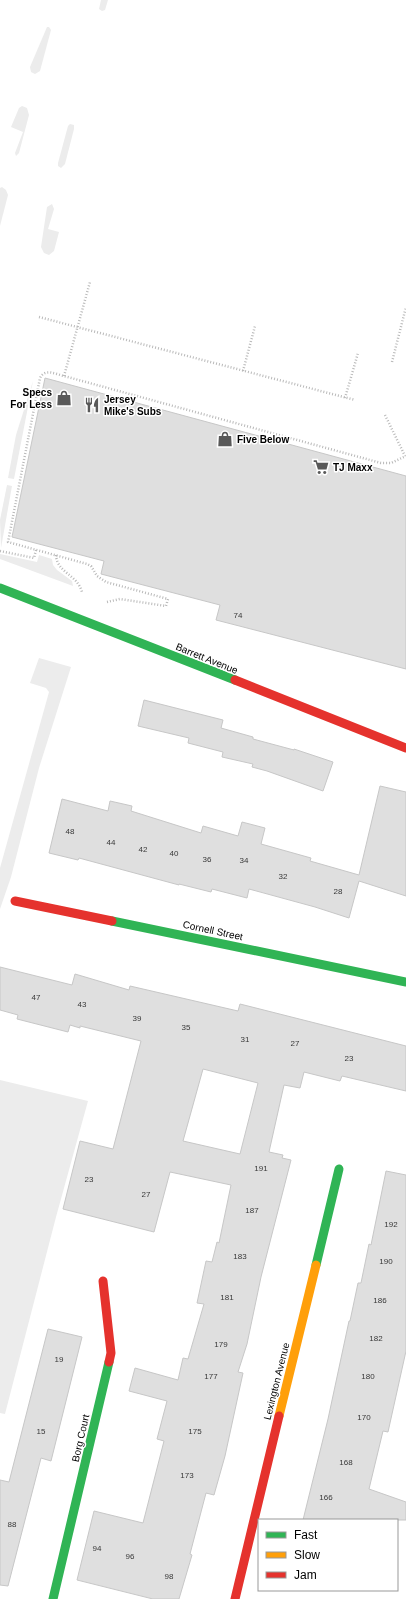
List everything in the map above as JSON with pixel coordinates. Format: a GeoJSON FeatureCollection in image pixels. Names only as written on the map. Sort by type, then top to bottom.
{"type":"FeatureCollection","features":[{"type":"Feature","properties":{"kind":"street","name":"Barrett Avenue"},"geometry":{"type":"LineString","coordinates":[[0,588],[406,748]]}},
{"type":"Feature","properties":{"kind":"street","name":"Cornell Street"},"geometry":{"type":"LineString","coordinates":[[15,901],[406,982]]}},
{"type":"Feature","properties":{"kind":"street","name":"Lexington Avenue"},"geometry":{"type":"LineString","coordinates":[[235,1599],[339,1169]]}},
{"type":"Feature","properties":{"kind":"street","name":"Borg Court"},"geometry":{"type":"LineString","coordinates":[[53,1599],[111,1353],[102,1281]]}},
{"type":"Feature","properties":{"kind":"path"},"geometry":{"type":"LineString","coordinates":[[64,376],[90,282]]}},
{"type":"Feature","properties":{"kind":"path"},"geometry":{"type":"LineString","coordinates":[[392,362],[406,307]]}},
{"type":"Feature","properties":{"kind":"path"},"geometry":{"type":"LineString","coordinates":[[39,317],[355,400]]}},
{"type":"Feature","properties":{"kind":"path"},"geometry":{"type":"LineString","coordinates":[[402,322],[406,321]]}},
{"type":"Feature","properties":{"kind":"path"},"geometry":{"type":"LineString","coordinates":[[243,371],[255,326]]}},
{"type":"Feature","properties":{"kind":"path"},"geometry":{"type":"LineString","coordinates":[[345,398],[358,353]]}},
{"type":"Feature","properties":{"kind":"path"},"geometry":{"type":"LineString","coordinates":[[105,603],[120,599],[166,606],[168,598],[106,582],[96,576],[91,566],[8,542],[42,374],[46,372],[64,376],[381,463],[392,463],[405,456],[384,415]]}},
{"type":"Feature","properties":{"kind":"path"},"geometry":{"type":"LineString","coordinates":[[0,551],[34,558],[36,550]]}},
{"type":"Feature","properties":{"kind":"path"},"geometry":{"type":"LineString","coordinates":[[56,555],[58,565],[76,580],[83,594]]}},
{"type":"Feature","properties":{"kind":"shaded area"},"geometry":{"type":"Polygon","coordinates":[[[101,0],[108,0],[105,10],[102,11],[99,9],[101,0]]]}},
{"type":"Feature","properties":{"kind":"shaded area"},"geometry":{"type":"Polygon","coordinates":[[[47,27],[51,30],[40,71],[35,74],[31,72],[30,67],[47,27]]]}},
{"type":"Feature","properties":{"kind":"shaded area"},"geometry":{"type":"Polygon","coordinates":[[[22,106],[27,108],[29,115],[19,153],[16,156],[15,153],[23,132],[11,127],[19,108],[22,106]]]}},
{"type":"Feature","properties":{"kind":"shaded area"},"geometry":{"type":"Polygon","coordinates":[[[70,124],[74,125],[74,129],[65,164],[61,168],[58,166],[58,163],[68,126],[70,124]]]}},
{"type":"Feature","properties":{"kind":"shaded area"},"geometry":{"type":"Polygon","coordinates":[[[2,187],[6,190],[8,195],[0,226],[0,188],[2,187]]]}},
{"type":"Feature","properties":{"kind":"shaded area"},"geometry":{"type":"Polygon","coordinates":[[[52,204],[54,209],[48,229],[59,232],[54,251],[49,255],[44,253],[41,247],[47,207],[52,204]]]}},
{"type":"Feature","properties":{"kind":"shaded area"},"geometry":{"type":"Polygon","coordinates":[[[33,381],[14,479],[8,478],[16,435],[33,381]]]}},
{"type":"Feature","properties":{"kind":"shaded area"},"geometry":{"type":"Polygon","coordinates":[[[7,485],[12,486],[1,548],[0,520],[7,485]]]}},
{"type":"Feature","properties":{"kind":"shaded area"},"geometry":{"type":"Polygon","coordinates":[[[0,554],[37,562],[39,555],[52,559],[53,565],[57,570],[72,581],[73,586],[0,559],[0,554]]]}},
{"type":"Feature","properties":{"kind":"shaded area"},"geometry":{"type":"Polygon","coordinates":[[[39,658],[71,667],[39,768],[11,877],[0,909],[0,868],[49,692],[46,688],[30,683],[39,658]]]}},
{"type":"Feature","properties":{"kind":"shaded area"},"geometry":{"type":"Polygon","coordinates":[[[0,1080],[88,1101],[5,1414],[0,1413],[0,1080]]]}},
{"type":"Feature","properties":{"kind":"building"},"geometry":{"type":"Polygon","coordinates":[[[45,378],[406,476],[406,669],[216,620],[220,605],[101,574],[104,561],[12,537],[45,378]]]}},
{"type":"Feature","properties":{"kind":"building"},"geometry":{"type":"Polygon","coordinates":[[[144,700],[223,720],[221,728],[253,737],[253,739],[294,749],[333,762],[323,791],[252,767],[253,764],[222,757],[223,752],[188,743],[189,738],[138,726],[144,700]]]}},
{"type":"Feature","properties":{"kind":"building"},"geometry":{"type":"Polygon","coordinates":[[[380,786],[406,792],[406,896],[359,881],[349,918],[249,889],[247,898],[212,889],[211,892],[179,885],[79,858],[78,860],[49,853],[62,799],[108,811],[110,801],[132,806],[131,811],[201,833],[203,826],[238,836],[242,822],[265,828],[261,844],[311,858],[310,861],[359,875],[380,786]]]}},
{"type":"Feature","properties":{"kind":"building"},"geometry":{"type":"Polygon","coordinates":[[[0,967],[72,985],[75,974],[129,990],[130,986],[238,1011],[240,1004],[406,1046],[406,1091],[342,1076],[340,1081],[304,1072],[300,1088],[284,1085],[269,1152],[283,1155],[282,1158],[291,1160],[261,1277],[247,1344],[238,1372],[243,1373],[225,1456],[214,1495],[206,1493],[190,1554],[192,1555],[179,1599],[153,1599],[77,1580],[94,1511],[143,1523],[164,1441],[157,1439],[167,1401],[129,1391],[135,1368],[178,1380],[183,1358],[188,1359],[204,1304],[197,1303],[206,1261],[212,1262],[217,1242],[219,1243],[231,1185],[170,1172],[154,1232],[63,1209],[80,1141],[113,1149],[141,1041],[80,1026],[80,1028],[70,1025],[68,1032],[17,1019],[18,1015],[0,1010],[0,967]],[[203,1069],[183,1141],[240,1154],[258,1083],[203,1069]]]}},
{"type":"Feature","properties":{"kind":"building"},"geometry":{"type":"Polygon","coordinates":[[[386,1171],[406,1175],[406,1351],[388,1432],[383,1431],[369,1489],[406,1502],[406,1520],[303,1519],[328,1419],[358,1283],[361,1283],[369,1244],[371,1245],[386,1171]]]}},
{"type":"Feature","properties":{"kind":"building"},"geometry":{"type":"Polygon","coordinates":[[[48,1329],[82,1337],[51,1461],[41,1458],[8,1586],[0,1585],[0,1480],[9,1482],[48,1329]]]}},
{"type":"Feature","properties":{"kind":"traffic: fast"},"geometry":{"type":"LineString","coordinates":[[0,588],[235,680]]}},
{"type":"Feature","properties":{"kind":"traffic: fast"},"geometry":{"type":"LineString","coordinates":[[112,921],[406,982]]}},
{"type":"Feature","properties":{"kind":"traffic: fast"},"geometry":{"type":"LineString","coordinates":[[316,1265],[339,1169]]}},
{"type":"Feature","properties":{"kind":"traffic: fast"},"geometry":{"type":"LineString","coordinates":[[53,1599],[109,1362]]}},
{"type":"Feature","properties":{"kind":"traffic: slow"},"geometry":{"type":"LineString","coordinates":[[279,1416],[316,1265]]}},
{"type":"Feature","properties":{"kind":"traffic: jam"},"geometry":{"type":"LineString","coordinates":[[235,680],[406,748]]}},
{"type":"Feature","properties":{"kind":"traffic: jam"},"geometry":{"type":"LineString","coordinates":[[15,901],[112,921]]}},
{"type":"Feature","properties":{"kind":"traffic: jam"},"geometry":{"type":"LineString","coordinates":[[103,1281],[111,1353],[109,1362]]}},
{"type":"Feature","properties":{"kind":"traffic: jam"},"geometry":{"type":"LineString","coordinates":[[235,1599],[279,1416]]}},
{"type":"Feature","properties":{"kind":"place","name":"Specs For Less"},"geometry":{"type":"Point","coordinates":[64,398]}},
{"type":"Feature","properties":{"kind":"place","name":"Jersey Mike's Subs"},"geometry":{"type":"Point","coordinates":[92,405]}},
{"type":"Feature","properties":{"kind":"place","name":"Five Below"},"geometry":{"type":"Point","coordinates":[225,439]}},
{"type":"Feature","properties":{"kind":"place","name":"TJ Maxx"},"geometry":{"type":"Point","coordinates":[321,467]}}]}
